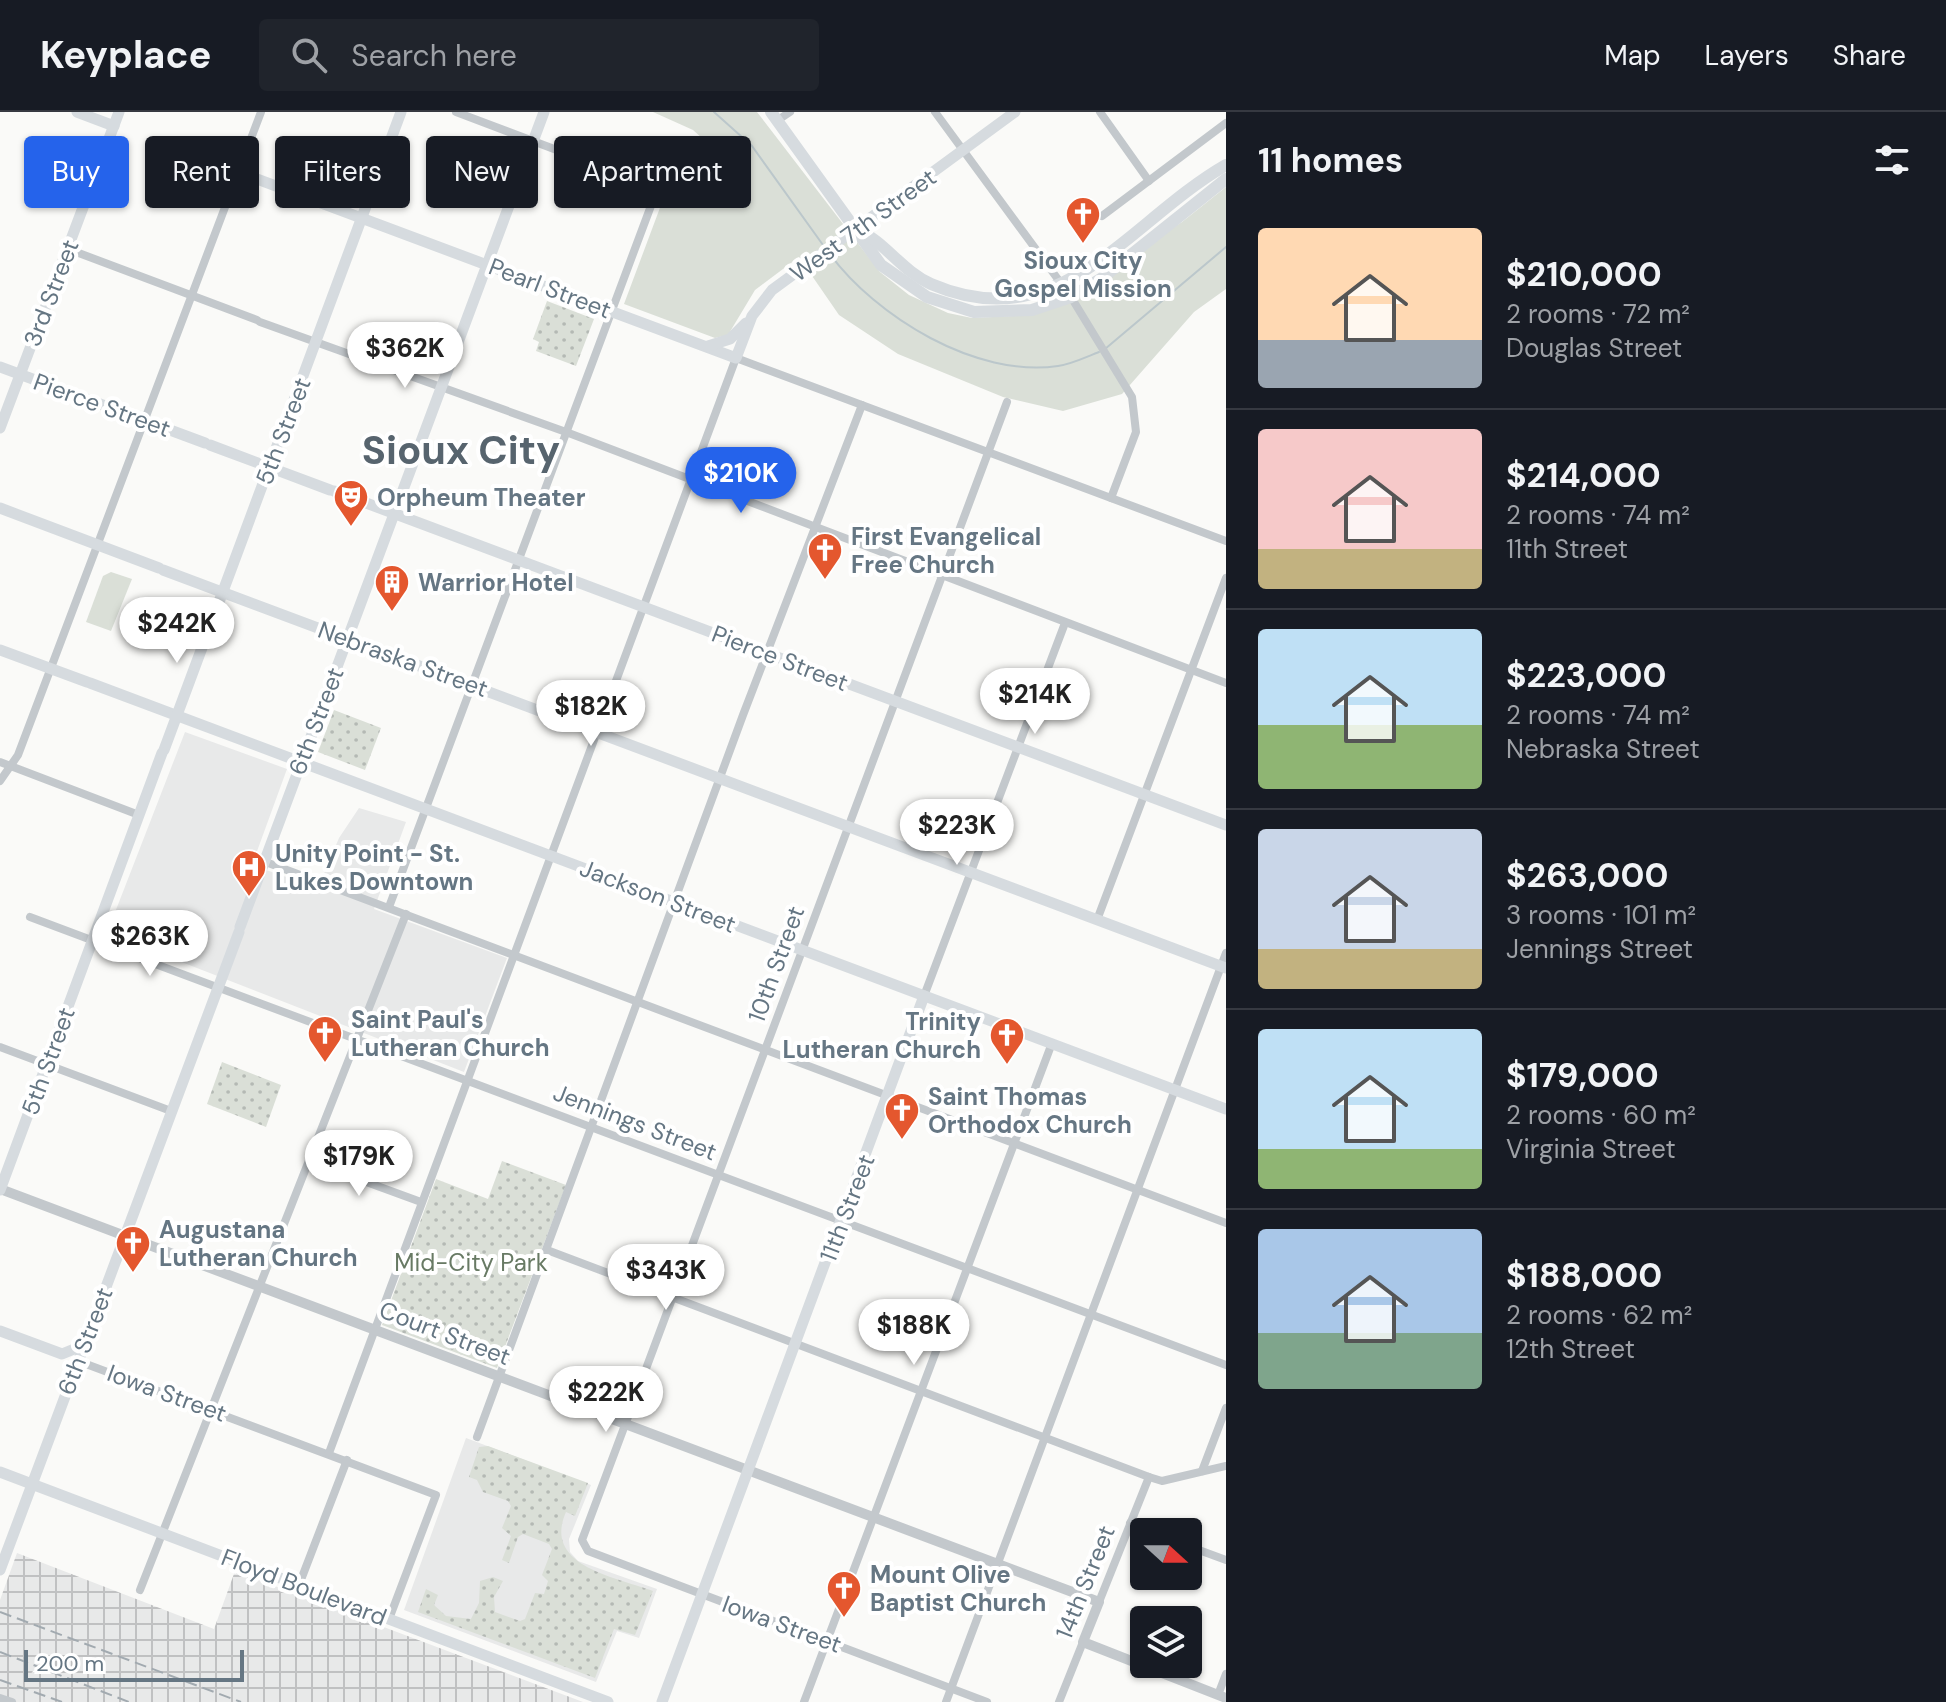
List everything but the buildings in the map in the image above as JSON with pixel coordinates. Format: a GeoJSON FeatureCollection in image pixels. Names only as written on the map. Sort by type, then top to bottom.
{"type":"FeatureCollection","features":[{"type":"Feature","properties":{"kind":"main road"},"geometry":{"type":"LineString","coordinates":[[77,112],[114,126]]}},
{"type":"Feature","properties":{"kind":"main road","name":"3rd Street"},"geometry":{"type":"LineString","coordinates":[[0,428],[119,112]]}},
{"type":"Feature","properties":{"kind":"main road","name":"5th Street"},"geometry":{"type":"LineString","coordinates":[[0,1189],[401,112]]}},
{"type":"Feature","properties":{"kind":"main road","name":"6th Street"},"geometry":{"type":"LineString","coordinates":[[535,136],[544,112]]}},
{"type":"Feature","properties":{"kind":"main road","name":"West 7th Street"},"geometry":{"type":"LineString","coordinates":[[736,358],[752,316],[764,298],[1015,112]]}},
{"type":"Feature","properties":{"kind":"main road"},"geometry":{"type":"LineString","coordinates":[[775,116],[857,229],[864,244],[896,278],[950,306],[974,312],[1032,310],[1071,297],[1102,278],[1226,179]]}},
{"type":"Feature","properties":{"kind":"main road"},"geometry":{"type":"LineString","coordinates":[[857,229],[874,237],[916,276],[955,292],[1010,299],[1061,286],[1077,278],[1226,165]]}},
{"type":"Feature","properties":{"kind":"main road","name":"Pearl Street"},"geometry":{"type":"LineString","coordinates":[[259,180],[736,358]]}},
{"type":"Feature","properties":{"kind":"main road","name":"6th Street"},"geometry":{"type":"LineString","coordinates":[[0,1570],[508,208]]}},
{"type":"Feature","properties":{"kind":"main road"},"geometry":{"type":"LineString","coordinates":[[706,346],[730,339],[752,316]]}},
{"type":"Feature","properties":{"kind":"main road","name":"Pierce Street"},"geometry":{"type":"LineString","coordinates":[[0,367],[1226,825]]}},
{"type":"Feature","properties":{"kind":"main road","name":"Nebraska Street"},"geometry":{"type":"LineString","coordinates":[[0,508],[1223,967]]}},
{"type":"Feature","properties":{"kind":"main road","name":"Jackson Street"},"geometry":{"type":"LineString","coordinates":[[0,650],[1226,1109]]}},
{"type":"Feature","properties":{"kind":"main road","name":"11th Street"},"geometry":{"type":"LineString","coordinates":[[662,1702],[924,996]]}},
{"type":"Feature","properties":{"kind":"main road"},"geometry":{"type":"LineString","coordinates":[[0,1331],[62,1354]]}},
{"type":"Feature","properties":{"kind":"main road","name":"Iowa Street"},"geometry":{"type":"LineString","coordinates":[[73,1373],[62,1354],[84,1345]]}},
{"type":"Feature","properties":{"kind":"main road","name":"Floyd Boulevard"},"geometry":{"type":"LineString","coordinates":[[0,1472],[608,1702]]}},
{"type":"Feature","properties":{"kind":"street"},"geometry":{"type":"LineString","coordinates":[[252,136],[261,112]]}},
{"type":"Feature","properties":{"kind":"street"},"geometry":{"type":"LineString","coordinates":[[456,112],[520,136]]}},
{"type":"Feature","properties":{"kind":"street"},"geometry":{"type":"LineString","coordinates":[[775,116],[790,112]]}},
{"type":"Feature","properties":{"kind":"street"},"geometry":{"type":"LineString","coordinates":[[935,112],[1071,297],[1123,379],[1136,411],[1136,432],[1111,498]]}},
{"type":"Feature","properties":{"kind":"street"},"geometry":{"type":"LineString","coordinates":[[1100,112],[1149,181]]}},
{"type":"Feature","properties":{"kind":"street"},"geometry":{"type":"LineString","coordinates":[[1102,216],[1226,123]]}},
{"type":"Feature","properties":{"kind":"street"},"geometry":{"type":"LineString","coordinates":[[0,781],[11,766],[50,668],[224,208]]}},
{"type":"Feature","properties":{"kind":"street"},"geometry":{"type":"LineString","coordinates":[[389,907],[650,208]]}},
{"type":"Feature","properties":{"kind":"street"},"geometry":{"type":"LineString","coordinates":[[68,249],[566,432],[1226,683]]}},
{"type":"Feature","properties":{"kind":"street"},"geometry":{"type":"LineString","coordinates":[[329,1453],[736,358]]}},
{"type":"Feature","properties":{"kind":"street","name":"Pearl Street"},"geometry":{"type":"LineString","coordinates":[[736,358],[1226,541]]}},
{"type":"Feature","properties":{"kind":"street","name":"10th Street"},"geometry":{"type":"LineString","coordinates":[[582,1540],[1007,402]]}},
{"type":"Feature","properties":{"kind":"street"},"geometry":{"type":"LineString","coordinates":[[477,1437],[720,778],[862,405]]}},
{"type":"Feature","properties":{"kind":"street"},"geometry":{"type":"LineString","coordinates":[[1097,920],[1226,578]]}},
{"type":"Feature","properties":{"kind":"street","name":"11th Street"},"geometry":{"type":"LineString","coordinates":[[924,996],[1065,623]]}},
{"type":"Feature","properties":{"kind":"street"},"geometry":{"type":"LineString","coordinates":[[0,762],[139,815]]}},
{"type":"Feature","properties":{"kind":"street"},"geometry":{"type":"LineString","coordinates":[[263,861],[1226,1223]]}},
{"type":"Feature","properties":{"kind":"street"},"geometry":{"type":"LineString","coordinates":[[140,1590],[406,914]]}},
{"type":"Feature","properties":{"kind":"street","name":"Jennings Street"},"geometry":{"type":"LineString","coordinates":[[30,917],[1226,1365]]}},
{"type":"Feature","properties":{"kind":"street"},"geometry":{"type":"LineString","coordinates":[[946,1702],[1226,953]]}},
{"type":"Feature","properties":{"kind":"street"},"geometry":{"type":"LineString","coordinates":[[804,1702],[1052,1043]]}},
{"type":"Feature","properties":{"kind":"street"},"geometry":{"type":"LineString","coordinates":[[0,1047],[171,1111]]}},
{"type":"Feature","properties":{"kind":"street"},"geometry":{"type":"LineString","coordinates":[[309,1161],[421,1202]]}},
{"type":"Feature","properties":{"kind":"street","name":"Court Street"},"geometry":{"type":"LineString","coordinates":[[0,1189],[1099,1602]]}},
{"type":"Feature","properties":{"kind":"street"},"geometry":{"type":"LineString","coordinates":[[547,1250],[1149,1477],[1162,1481],[1226,1466]]}},
{"type":"Feature","properties":{"kind":"street","name":"Iowa Street"},"geometry":{"type":"LineString","coordinates":[[78,1361],[436,1495],[389,1619]]}},
{"type":"Feature","properties":{"kind":"street"},"geometry":{"type":"LineString","coordinates":[[1202,1471],[1226,1408]]}},
{"type":"Feature","properties":{"kind":"street"},"geometry":{"type":"LineString","coordinates":[[299,1585],[347,1460]]}},
{"type":"Feature","properties":{"kind":"street","name":"14th Street"},"geometry":{"type":"LineString","coordinates":[[1132,1518],[1149,1477]]}},
{"type":"Feature","properties":{"kind":"street","name":"14th Street"},"geometry":{"type":"LineString","coordinates":[[1059,1702],[1130,1523]]}},
{"type":"Feature","properties":{"kind":"street","name":"Iowa Street"},"geometry":{"type":"LineString","coordinates":[[582,1540],[588,1551],[987,1702]]}},
{"type":"Feature","properties":{"kind":"street"},"geometry":{"type":"LineString","coordinates":[[1202,1551],[1226,1560]]}},
{"type":"Feature","properties":{"kind":"street"},"geometry":{"type":"LineString","coordinates":[[1083,1642],[1222,1698],[1226,1674]]}},
{"type":"Feature","properties":{"kind":"street"},"geometry":{"type":"LineString","coordinates":[[0,1698],[12,1702]]}},
{"type":"Feature","properties":{"kind":"shaded area","name":"Unity Point - St. Lukes Downtown"},"geometry":{"type":"Polygon","coordinates":[[[185,732],[287,769],[252,865],[318,888],[339,838],[359,808],[406,822],[374,909],[507,958],[464,1072],[107,933],[185,732]]]}},
{"type":"Feature","properties":{"kind":"shaded area"},"geometry":{"type":"Polygon","coordinates":[[[466,1438],[591,1485],[569,1539],[570,1552],[578,1561],[657,1589],[639,1638],[617,1631],[596,1682],[404,1610],[466,1438]]]}},
{"type":"Feature","properties":{"kind":"shaded area"},"geometry":{"type":"Polygon","coordinates":[[[17,1553],[214,1629],[235,1571],[583,1702],[6,1702],[0,1700],[0,1600],[17,1553]]]}},
{"type":"Feature","properties":{"kind":"green space"},"geometry":{"type":"Polygon","coordinates":[[[653,112],[757,112],[880,272],[909,295],[948,313],[972,318],[1035,315],[1182,222],[1226,187],[1226,289],[1194,312],[1122,394],[1063,411],[1003,397],[898,354],[839,315],[799,257],[755,290],[728,335],[715,338],[624,304],[660,208],[751,208],[751,136],[700,136],[653,112]]]}},
{"type":"Feature","properties":{"kind":"green space"},"geometry":{"type":"Polygon","coordinates":[[[547,301],[594,319],[576,366],[536,351],[539,342],[533,339],[547,301]]]}},
{"type":"Feature","properties":{"kind":"green space"},"geometry":{"type":"Polygon","coordinates":[[[111,572],[132,579],[111,631],[86,622],[103,576],[111,572]]]}},
{"type":"Feature","properties":{"kind":"green space"},"geometry":{"type":"Polygon","coordinates":[[[334,710],[381,728],[365,770],[318,752],[334,710]]]}},
{"type":"Feature","properties":{"kind":"green space"},"geometry":{"type":"Polygon","coordinates":[[[222,1062],[281,1085],[266,1127],[207,1104],[222,1062]]]}},
{"type":"Feature","properties":{"kind":"green space","name":"Mid-City Park"},"geometry":{"type":"Polygon","coordinates":[[[502,1161],[566,1185],[497,1368],[382,1325],[436,1179],[488,1199],[502,1161]]]}},
{"type":"Feature","properties":{"kind":"green space"},"geometry":{"type":"Polygon","coordinates":[[[488,1446],[588,1483],[575,1516],[566,1512],[561,1530],[564,1545],[573,1557],[586,1566],[653,1591],[635,1635],[614,1629],[595,1678],[418,1612],[426,1589],[438,1595],[434,1605],[446,1616],[471,1619],[479,1603],[480,1581],[493,1577],[503,1581],[494,1597],[495,1612],[520,1621],[525,1619],[535,1593],[544,1594],[548,1581],[542,1575],[552,1549],[549,1544],[523,1534],[518,1537],[509,1563],[502,1560],[511,1536],[502,1528],[511,1506],[508,1501],[483,1492],[477,1480],[469,1477],[479,1447],[488,1446]]]}},
{"type":"Feature","properties":{"kind":"waterway"},"geometry":{"type":"LineString","coordinates":[[714,112],[752,146],[823,245]]}},
{"type":"Feature","properties":{"kind":"waterway"},"geometry":{"type":"LineString","coordinates":[[1105,349],[1226,247]]}},
{"type":"Feature","properties":{"kind":"waterway"},"geometry":{"type":"LineString","coordinates":[[829,253],[849,277],[900,320],[962,352],[994,362],[1027,367],[1063,365],[1099,352]]}},
{"type":"Feature","properties":{"kind":"railway"},"geometry":{"type":"LineString","coordinates":[[0,1612],[241,1702]]}},
{"type":"Feature","properties":{"kind":"railway"},"geometry":{"type":"LineString","coordinates":[[0,1652],[129,1702]]}},
{"type":"Feature","properties":{"kind":"railway"},"geometry":{"type":"LineString","coordinates":[[0,1680],[62,1702]]}},
{"type":"Feature","properties":{"kind":"place","name":"Sioux City Gospel Mission"},"geometry":{"type":"Point","coordinates":[1083,245]}},
{"type":"Feature","properties":{"kind":"place","name":"Orpheum Theater"},"geometry":{"type":"Point","coordinates":[351,528]}},
{"type":"Feature","properties":{"kind":"place","name":"First Evangelical Free Church"},"geometry":{"type":"Point","coordinates":[825,581]}},
{"type":"Feature","properties":{"kind":"place","name":"Warrior Hotel"},"geometry":{"type":"Point","coordinates":[392,613]}},
{"type":"Feature","properties":{"kind":"place","name":"Unity Point - St. Lukes Downtown"},"geometry":{"type":"Point","coordinates":[249,898]}},
{"type":"Feature","properties":{"kind":"place","name":"Saint Paul's Lutheran Church"},"geometry":{"type":"Point","coordinates":[325,1064]}},
{"type":"Feature","properties":{"kind":"place","name":"Trinity Lutheran Church"},"geometry":{"type":"Point","coordinates":[1007,1066]}},
{"type":"Feature","properties":{"kind":"place","name":"Saint Thomas Orthodox Church"},"geometry":{"type":"Point","coordinates":[902,1141]}},
{"type":"Feature","properties":{"kind":"place","name":"Augustana Lutheran Church"},"geometry":{"type":"Point","coordinates":[133,1274]}},
{"type":"Feature","properties":{"kind":"place","name":"Mount Olive Baptist Church"},"geometry":{"type":"Point","coordinates":[844,1619]}},
{"type":"Feature","properties":{"kind":"district","name":"Sioux City"},"geometry":{"type":"Point","coordinates":[461,450]}}]}
